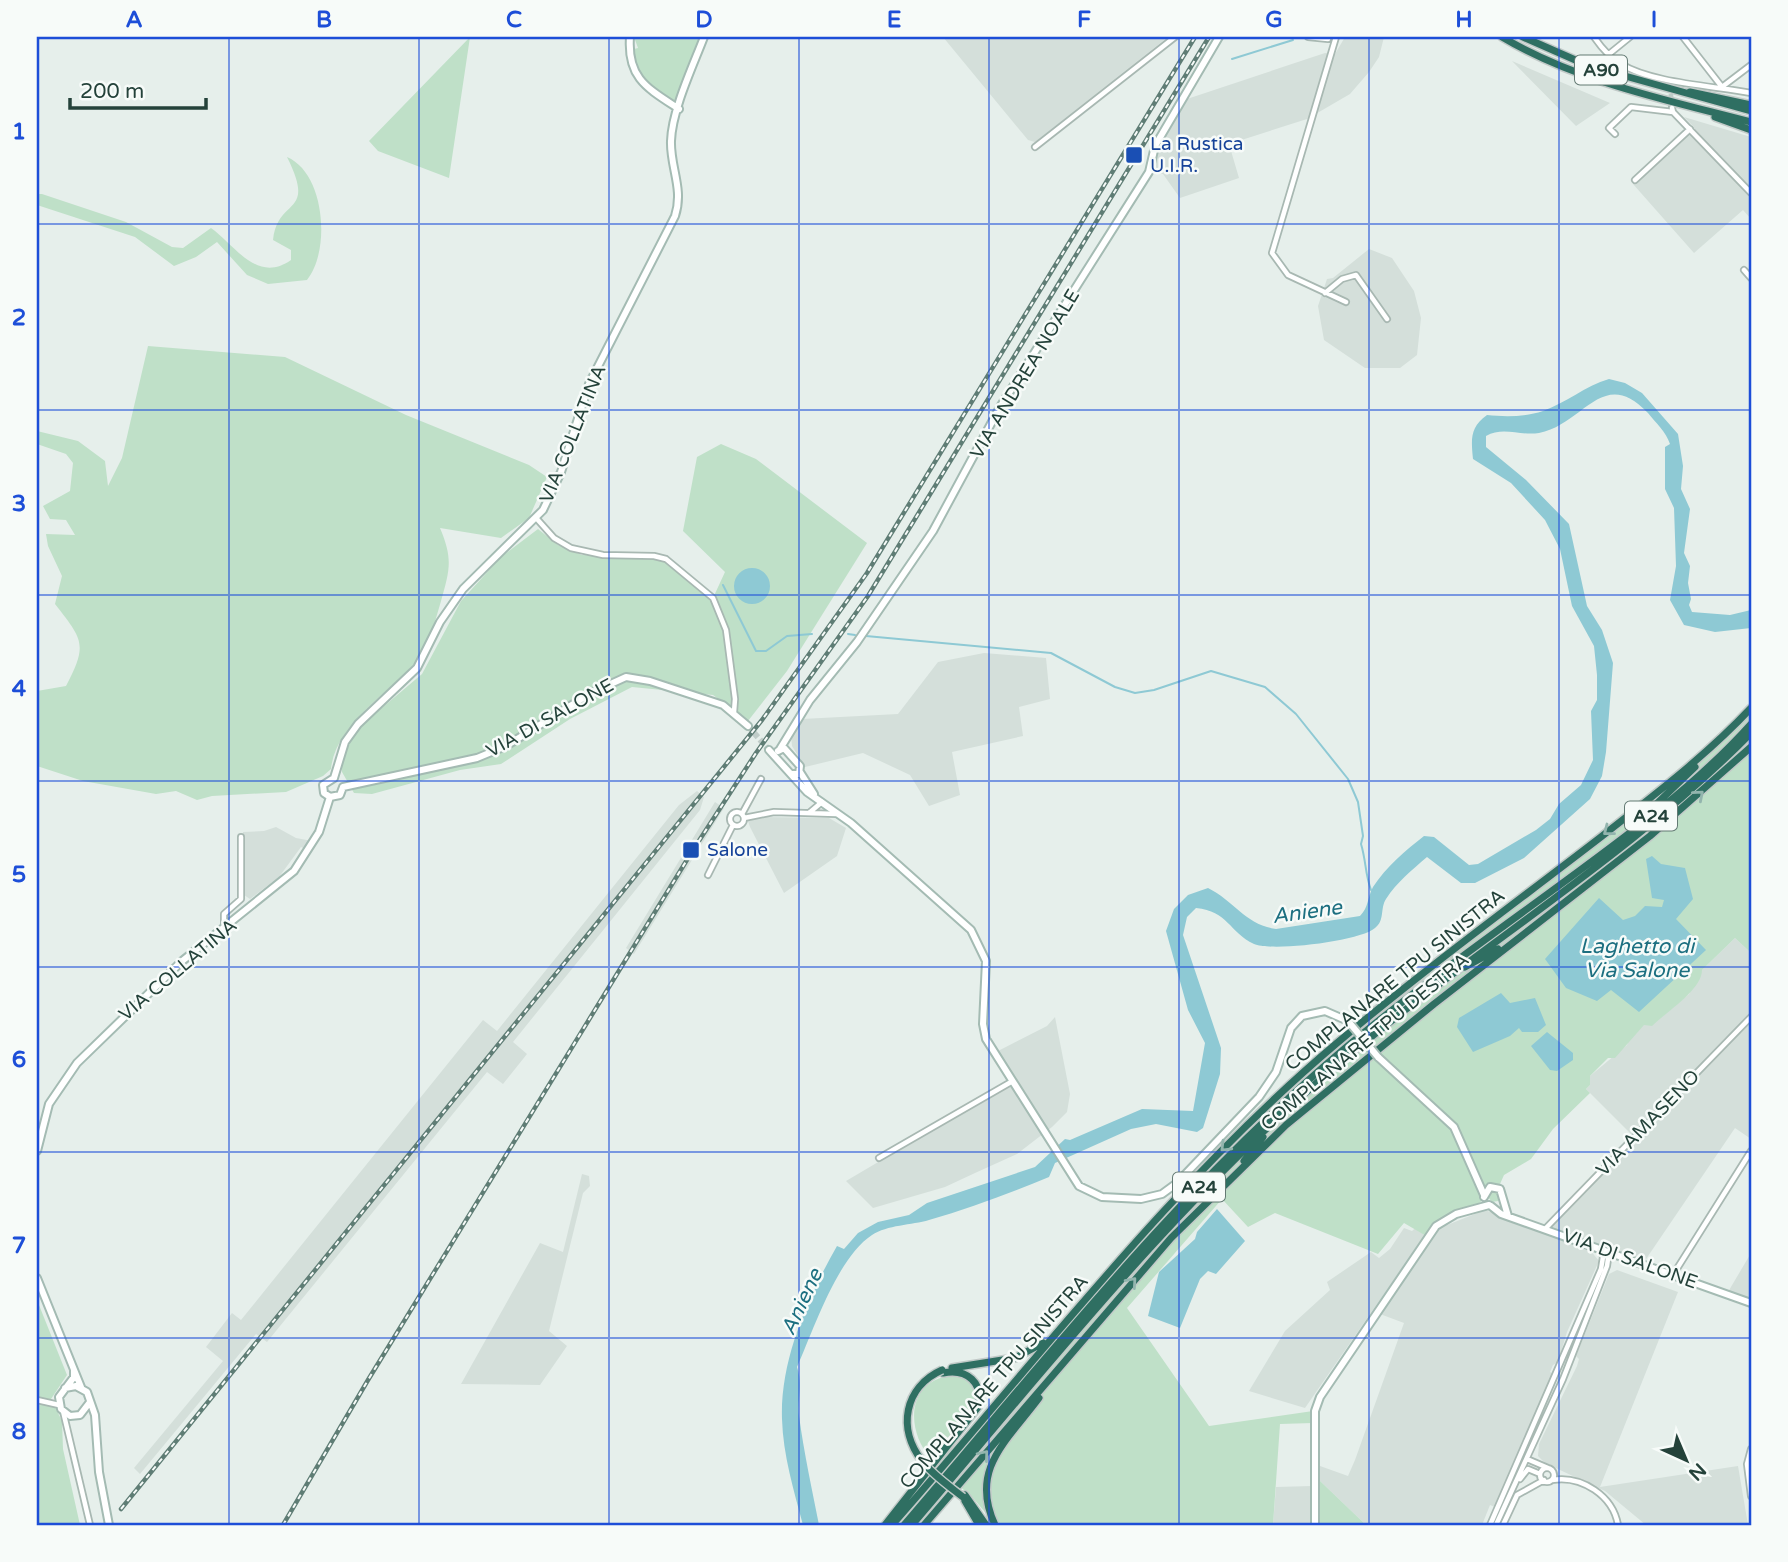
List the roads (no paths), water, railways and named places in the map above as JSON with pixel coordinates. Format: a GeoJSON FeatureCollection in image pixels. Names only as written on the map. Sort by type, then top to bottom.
{"type":"FeatureCollection","features":[{"type":"Feature","properties":{"kind":"highway","name":"A90"},"geometry":{"type":"LineString","coordinates":[[1502,37],[1576,72],[1751,122]]}},
{"type":"Feature","properties":{"kind":"highway","name":"A90"},"geometry":{"type":"LineString","coordinates":[[1523,37],[1575,61],[1751,111]]}},
{"type":"Feature","properties":{"kind":"highway"},"geometry":{"type":"LineString","coordinates":[[1682,93],[1701,93],[1751,105]]}},
{"type":"Feature","properties":{"kind":"highway"},"geometry":{"type":"LineString","coordinates":[[1688,106],[1751,130]]}},
{"type":"Feature","properties":{"kind":"highway","name":"COMPLANARE TPU SINISTRA"},"geometry":{"type":"LineString","coordinates":[[892,1525],[1071,1315],[1204,1167],[1336,1044],[1683,772],[1751,708]]}},
{"type":"Feature","properties":{"kind":"highway","name":"A24"},"geometry":{"type":"LineString","coordinates":[[904,1525],[1161,1227],[1262,1123],[1342,1051],[1410,996],[1669,802],[1751,723]]}},
{"type":"Feature","properties":{"kind":"highway"},"geometry":{"type":"LineString","coordinates":[[1541,898],[1649,812],[1735,725]]}},
{"type":"Feature","properties":{"kind":"highway","name":"A24"},"geometry":{"type":"LineString","coordinates":[[912,1525],[1165,1232],[1251,1143],[1409,1004],[1646,828],[1710,774],[1751,733]]}},
{"type":"Feature","properties":{"kind":"highway","name":"COMPLANARE TPU DESTRA"},"geometry":{"type":"LineString","coordinates":[[924,1525],[1190,1218],[1330,1087],[1650,836],[1751,747]]}},
{"type":"Feature","properties":{"kind":"highway"},"geometry":{"type":"LineString","coordinates":[[1409,1004],[1530,928]]}},
{"type":"Feature","properties":{"kind":"highway"},"geometry":{"type":"LineString","coordinates":[[1190,1218],[1296,1101]]}},
{"type":"Feature","properties":{"kind":"highway"},"geometry":{"type":"LineString","coordinates":[[993,1524],[921,1460],[907,1432],[906,1415],[913,1393],[925,1380],[943,1371],[1025,1355],[1041,1345],[1071,1315]]}},
{"type":"Feature","properties":{"kind":"highway"},"geometry":{"type":"LineString","coordinates":[[993,1524],[984,1493],[986,1474],[1066,1360]]}},
{"type":"Feature","properties":{"kind":"highway"},"geometry":{"type":"LineString","coordinates":[[885,1525],[978,1407],[980,1394],[971,1377],[954,1371],[943,1371]]}},
{"type":"Feature","properties":{"kind":"highway"},"geometry":{"type":"LineString","coordinates":[[964,1496],[979,1525]]}},
{"type":"Feature","properties":{"kind":"street"},"geometry":{"type":"LineString","coordinates":[[630,37],[629,58],[636,76],[679,110]]}},
{"type":"Feature","properties":{"kind":"street","name":"VIA COLLATINA"},"geometry":{"type":"LineString","coordinates":[[334,778],[345,742],[376,705],[417,668],[440,622],[463,589],[501,548],[537,519],[561,472],[589,384],[675,216],[679,193],[671,142],[704,37]]}},
{"type":"Feature","properties":{"kind":"street"},"geometry":{"type":"LineString","coordinates":[[1035,147],[1165,39],[1175,37]]}},
{"type":"Feature","properties":{"kind":"street","name":"VIA ANDREA NOALE"},"geometry":{"type":"LineString","coordinates":[[778,751],[933,531],[1000,407],[1149,172],[1155,146],[1219,37]]}},
{"type":"Feature","properties":{"kind":"street"},"geometry":{"type":"LineString","coordinates":[[1308,37],[1328,39]]}},
{"type":"Feature","properties":{"kind":"street"},"geometry":{"type":"LineString","coordinates":[[1336,37],[1272,253],[1288,275],[1346,302]]}},
{"type":"Feature","properties":{"kind":"street"},"geometry":{"type":"LineString","coordinates":[[1594,37],[1609,54],[1626,67],[1670,80],[1751,93]]}},
{"type":"Feature","properties":{"kind":"street"},"geometry":{"type":"LineString","coordinates":[[1609,54],[1630,37]]}},
{"type":"Feature","properties":{"kind":"street"},"geometry":{"type":"LineString","coordinates":[[1683,37],[1722,87]]}},
{"type":"Feature","properties":{"kind":"street"},"geometry":{"type":"LineString","coordinates":[[1722,87],[1751,65]]}},
{"type":"Feature","properties":{"kind":"street"},"geometry":{"type":"LineString","coordinates":[[1615,134],[1607,126],[1633,107],[1673,110],[1751,193]]}},
{"type":"Feature","properties":{"kind":"street"},"geometry":{"type":"LineString","coordinates":[[1635,180],[1690,129]]}},
{"type":"Feature","properties":{"kind":"street"},"geometry":{"type":"LineString","coordinates":[[1744,270],[1751,278]]}},
{"type":"Feature","properties":{"kind":"street"},"geometry":{"type":"LineString","coordinates":[[1325,293],[1342,279],[1356,275],[1387,319]]}},
{"type":"Feature","properties":{"kind":"street"},"geometry":{"type":"LineString","coordinates":[[537,519],[554,538],[571,548],[603,555],[654,555],[666,559],[713,598],[724,621],[728,642],[734,712]]}},
{"type":"Feature","properties":{"kind":"street","name":"VIA DI SALONE"},"geometry":{"type":"LineString","coordinates":[[343,787],[477,758],[537,729],[591,693],[622,678],[650,681],[715,702],[734,712],[748,726]]}},
{"type":"Feature","properties":{"kind":"street"},"geometry":{"type":"LineString","coordinates":[[788,734],[789,750],[820,801]]}},
{"type":"Feature","properties":{"kind":"street"},"geometry":{"type":"LineString","coordinates":[[769,750],[789,750]]}},
{"type":"Feature","properties":{"kind":"street"},"geometry":{"type":"LineString","coordinates":[[778,751],[790,773],[957,917],[976,938],[986,961],[985,1034],[1011,1082],[1069,1172],[1085,1191],[1102,1197],[1141,1199],[1161,1194],[1177,1183],[1270,1084],[1287,1037],[1298,1020],[1313,1011],[1325,1011],[1348,1021],[1378,1057],[1454,1127],[1487,1201]]}},
{"type":"Feature","properties":{"kind":"street"},"geometry":{"type":"LineString","coordinates":[[790,773],[796,775],[800,772]]}},
{"type":"Feature","properties":{"kind":"street"},"geometry":{"type":"LineString","coordinates":[[334,778],[341,781],[343,787],[340,795],[330,797],[324,793],[323,785],[327,779],[334,778]]}},
{"type":"Feature","properties":{"kind":"street"},"geometry":{"type":"LineString","coordinates":[[733,825],[740,825],[761,779]]}},
{"type":"Feature","properties":{"kind":"street","name":"VIA COLLATINA"},"geometry":{"type":"LineString","coordinates":[[37,1151],[49,1104],[77,1063],[142,997],[284,882],[303,860],[319,832],[330,797]]}},
{"type":"Feature","properties":{"kind":"street"},"geometry":{"type":"LineString","coordinates":[[808,813],[817,811],[820,801]]}},
{"type":"Feature","properties":{"kind":"street"},"geometry":{"type":"LineString","coordinates":[[808,813],[820,801]]}},
{"type":"Feature","properties":{"kind":"street"},"geometry":{"type":"LineString","coordinates":[[708,875],[733,825],[732,814],[743,816],[774,812],[841,815]]}},
{"type":"Feature","properties":{"kind":"street"},"geometry":{"type":"LineString","coordinates":[[224,929],[224,914],[241,899],[241,837]]}},
{"type":"Feature","properties":{"kind":"street","name":"VIA AMASENO"},"geometry":{"type":"LineString","coordinates":[[1545,1229],[1751,1017]]}},
{"type":"Feature","properties":{"kind":"street"},"geometry":{"type":"LineString","coordinates":[[880,1158],[1011,1082]]}},
{"type":"Feature","properties":{"kind":"street"},"geometry":{"type":"LineString","coordinates":[[1673,1275],[1751,1151]]}},
{"type":"Feature","properties":{"kind":"street"},"geometry":{"type":"LineString","coordinates":[[1476,1178],[1502,1191],[1508,1216]]}},
{"type":"Feature","properties":{"kind":"street"},"geometry":{"type":"LineString","coordinates":[[1487,1201],[1494,1186]]}},
{"type":"Feature","properties":{"kind":"street"},"geometry":{"type":"LineString","coordinates":[[1315,1525],[1318,1402],[1432,1231],[1447,1218],[1487,1201],[1503,1200]]}},
{"type":"Feature","properties":{"kind":"street","name":"VIA DI SALONE"},"geometry":{"type":"LineString","coordinates":[[1487,1201],[1508,1216],[1751,1303]]}},
{"type":"Feature","properties":{"kind":"street"},"geometry":{"type":"LineString","coordinates":[[1496,1525],[1601,1269],[1603,1257],[1600,1248]]}},
{"type":"Feature","properties":{"kind":"street"},"geometry":{"type":"LineString","coordinates":[[1490,1525],[1525,1457],[1533,1447],[1607,1266],[1609,1252]]}},
{"type":"Feature","properties":{"kind":"street"},"geometry":{"type":"LineString","coordinates":[[1607,1266],[1621,1256]]}},
{"type":"Feature","properties":{"kind":"street"},"geometry":{"type":"LineString","coordinates":[[37,1278],[81,1387],[90,1400],[109,1525]]}},
{"type":"Feature","properties":{"kind":"street"},"geometry":{"type":"LineString","coordinates":[[49,1402],[59,1397],[74,1377],[72,1361]]}},
{"type":"Feature","properties":{"kind":"street"},"geometry":{"type":"LineString","coordinates":[[65,1388],[81,1387]]}},
{"type":"Feature","properties":{"kind":"street"},"geometry":{"type":"LineString","coordinates":[[59,1397],[90,1525]]}},
{"type":"Feature","properties":{"kind":"street"},"geometry":{"type":"LineString","coordinates":[[37,1400],[49,1402],[90,1420],[96,1429]]}},
{"type":"Feature","properties":{"kind":"street"},"geometry":{"type":"LineString","coordinates":[[70,1437],[71,1424],[89,1407],[90,1400]]}},
{"type":"Feature","properties":{"kind":"street"},"geometry":{"type":"LineString","coordinates":[[1533,1447],[1540,1463]]}},
{"type":"Feature","properties":{"kind":"street"},"geometry":{"type":"LineString","coordinates":[[1751,1449],[1747,1464],[1751,1496]]}},
{"type":"Feature","properties":{"kind":"street"},"geometry":{"type":"LineString","coordinates":[[1525,1457],[1605,1498],[1614,1509],[1618,1525]]}},
{"type":"Feature","properties":{"kind":"street"},"geometry":{"type":"LineString","coordinates":[[1525,1457],[1540,1475]]}},
{"type":"Feature","properties":{"kind":"street"},"geometry":{"type":"LineString","coordinates":[[1503,1525],[1517,1495],[1550,1468]]}},
{"type":"Feature","properties":{"kind":"street"},"geometry":{"type":"LineString","coordinates":[[1550,1468],[1555,1476],[1552,1480]]}},
{"type":"Feature","properties":{"kind":"street"},"geometry":{"type":"LineString","coordinates":[[1513,1488],[1525,1472],[1552,1480],[1574,1482]]}},
{"type":"Feature","properties":{"kind":"water"},"geometry":{"type":"Polygon","coordinates":[[[1609,379],[1625,383],[1642,393],[1678,434],[1683,466],[1681,489],[1690,509],[1684,553],[1690,566],[1688,583],[1692,612],[1730,615],[1751,610],[1751,628],[1715,632],[1684,625],[1670,600],[1676,566],[1674,508],[1665,489],[1665,447],[1670,444],[1648,413],[1632,400],[1618,395],[1606,396],[1555,428],[1532,434],[1505,431],[1486,436],[1486,447],[1526,480],[1569,524],[1587,606],[1602,630],[1613,663],[1602,776],[1590,799],[1524,858],[1475,883],[1461,883],[1427,857],[1390,893],[1384,903],[1378,925],[1367,933],[1353,937],[1297,946],[1264,946],[1246,939],[1215,913],[1196,908],[1187,917],[1183,935],[1221,1048],[1220,1074],[1203,1128],[1197,1132],[1156,1124],[1131,1129],[1055,1163],[1049,1177],[922,1222],[885,1229],[859,1246],[837,1277],[797,1367],[800,1380],[799,1416],[819,1525],[803,1525],[784,1446],[783,1397],[798,1330],[816,1286],[837,1246],[844,1249],[858,1233],[878,1222],[909,1215],[927,1203],[1035,1167],[1065,1139],[1070,1140],[1142,1109],[1193,1111],[1205,1043],[1188,1010],[1166,931],[1174,909],[1188,895],[1208,888],[1256,923],[1276,929],[1360,916],[1378,880],[1424,836],[1434,837],[1469,865],[1478,864],[1536,830],[1550,819],[1559,804],[1581,785],[1593,760],[1591,711],[1597,700],[1594,646],[1572,606],[1560,549],[1545,520],[1511,483],[1473,459],[1472,439],[1477,424],[1487,415],[1515,416],[1543,411],[1609,379]]]}},
{"type":"Feature","properties":{"kind":"water"},"geometry":{"type":"Polygon","coordinates":[[[752,568],[765,573],[770,586],[765,599],[752,604],[739,599],[734,586],[739,573],[752,568]]]}},
{"type":"Feature","properties":{"kind":"water","name":"Laghetto di Via Salone"},"geometry":{"type":"Polygon","coordinates":[[[1652,856],[1661,864],[1685,868],[1693,899],[1676,919],[1706,950],[1639,1012],[1611,990],[1597,1001],[1566,988],[1545,959],[1599,898],[1623,920],[1635,916],[1645,906],[1662,907],[1664,900],[1652,898],[1646,859],[1652,856]]]}},
{"type":"Feature","properties":{"kind":"water","name":"Laghetto di Via Salone"},"geometry":{"type":"Polygon","coordinates":[[[1501,993],[1510,1003],[1535,998],[1546,1025],[1538,1032],[1522,1032],[1519,1028],[1510,1036],[1473,1052],[1457,1027],[1459,1018],[1501,993]]]}},
{"type":"Feature","properties":{"kind":"water"},"geometry":{"type":"Polygon","coordinates":[[[1547,1032],[1573,1053],[1573,1060],[1557,1071],[1550,1070],[1531,1046],[1547,1032]]]}},
{"type":"Feature","properties":{"kind":"water"},"geometry":{"type":"Polygon","coordinates":[[[1217,1209],[1245,1241],[1216,1274],[1208,1271],[1200,1279],[1180,1328],[1148,1316],[1159,1272],[1195,1239],[1197,1232],[1217,1209]]]}},
{"type":"Feature","properties":{"kind":"waterway"},"geometry":{"type":"LineString","coordinates":[[1232,59],[1293,40]]}},
{"type":"Feature","properties":{"kind":"waterway"},"geometry":{"type":"LineString","coordinates":[[723,585],[756,651],[766,651],[787,636],[812,634]]}},
{"type":"Feature","properties":{"kind":"waterway"},"geometry":{"type":"LineString","coordinates":[[848,634],[855,635]]}},
{"type":"Feature","properties":{"kind":"waterway"},"geometry":{"type":"LineString","coordinates":[[866,636],[1051,653],[1115,687],[1135,693],[1154,690],[1211,671],[1265,687],[1296,714],[1348,779],[1358,802],[1363,836],[1361,844],[1371,890]]}},
{"type":"Feature","properties":{"kind":"tunnel"},"geometry":{"type":"LineString","coordinates":[[1669,81],[1672,103]]}},
{"type":"Feature","properties":{"kind":"tunnel"},"geometry":{"type":"LineString","coordinates":[[748,726],[769,750]]}},
{"type":"Feature","properties":{"kind":"railway"},"geometry":{"type":"LineString","coordinates":[[121,1509],[762,720],[867,573],[1195,37]]}},
{"type":"Feature","properties":{"kind":"railway"},"geometry":{"type":"LineString","coordinates":[[283,1525],[368,1380],[693,850],[756,753],[868,596],[1209,37]]}},
{"type":"Feature","properties":{"kind":"place","name":"La Rustica U.I.R."},"geometry":{"type":"Point","coordinates":[1134,155]}},
{"type":"Feature","properties":{"kind":"place","name":"Salone"},"geometry":{"type":"Point","coordinates":[691,850]}},
{"type":"Feature","properties":{"kind":"water label","name":"Aniene"},"geometry":{"type":"Point","coordinates":[1307,912]}},
{"type":"Feature","properties":{"kind":"water label","name":"Aniene"},"geometry":{"type":"Point","coordinates":[802,1302]}}]}
